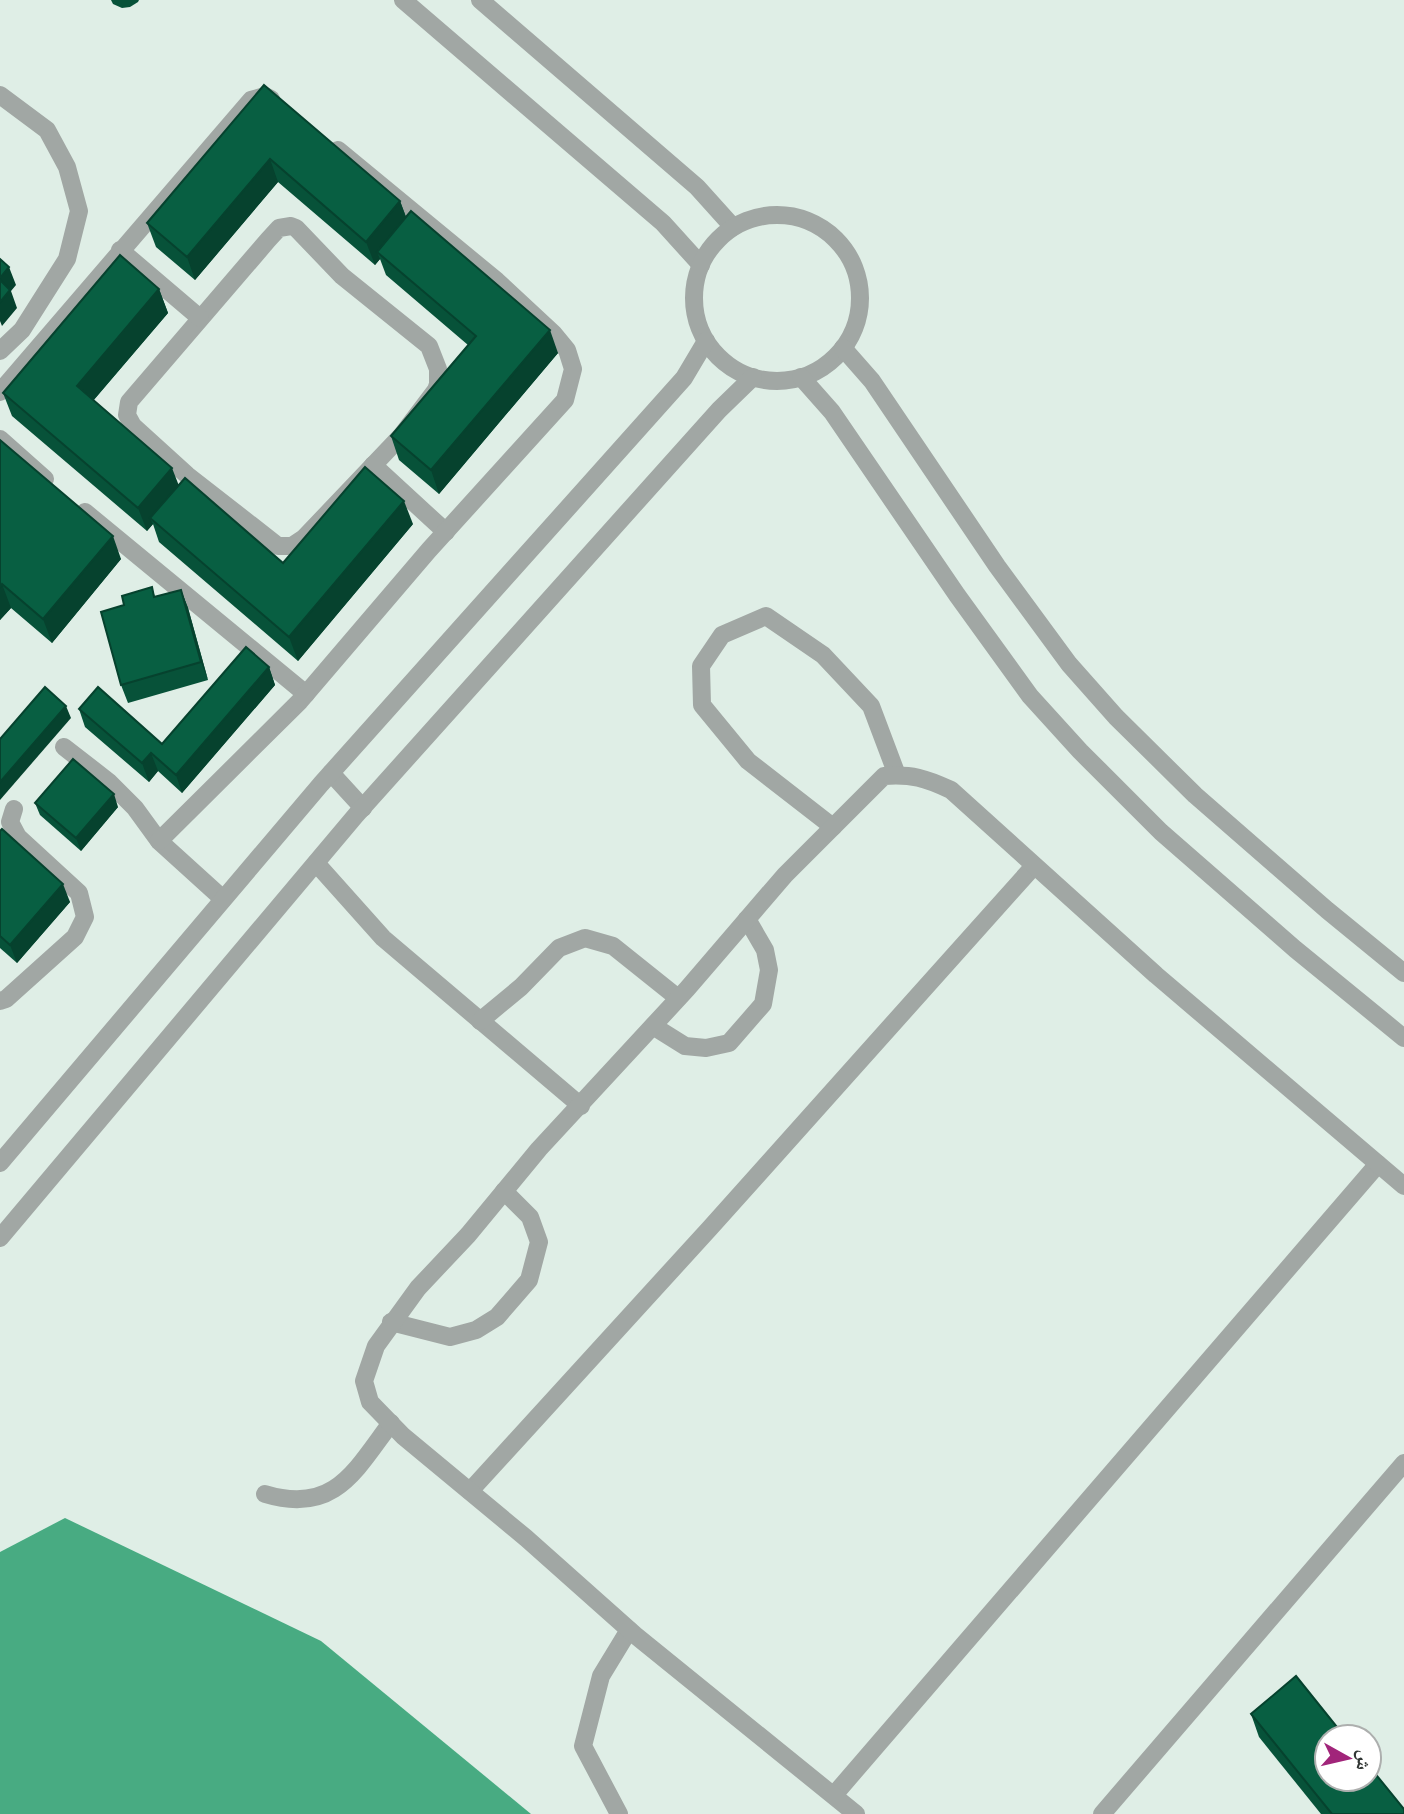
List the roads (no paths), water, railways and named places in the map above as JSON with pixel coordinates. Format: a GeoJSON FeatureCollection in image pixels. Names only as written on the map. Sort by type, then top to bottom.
{"type":"FeatureCollection","features":[{"type":"Feature","properties":{"kind":"street"},"geometry":{"type":"LineString","coordinates":[[403,0],[663,223],[701,265]]}},
{"type":"Feature","properties":{"kind":"street"},"geometry":{"type":"LineString","coordinates":[[480,0],[698,187],[733,227]]}},
{"type":"Feature","properties":{"kind":"street"},"geometry":{"type":"LineString","coordinates":[[0,94],[47,130],[68,167],[79,211],[67,259],[22,330],[0,351]]}},
{"type":"Feature","properties":{"kind":"street"},"geometry":{"type":"LineString","coordinates":[[0,391],[251,100],[265,96],[289,111]]}},
{"type":"Feature","properties":{"kind":"street"},"geometry":{"type":"LineString","coordinates":[[159,841],[306,694],[565,400],[573,369],[567,350],[553,333],[506,290],[321,136]]}},
{"type":"Feature","properties":{"kind":"street"},"geometry":{"type":"LineString","coordinates":[[785,214],[810,221],[832,235],[849,255],[858,280],[860,306],[853,331],[842,348],[819,370],[795,380],[769,381],[744,375],[722,361],[706,341],[696,316],[694,290],[701,265],[715,243],[733,227],[759,216],[785,214]]}},
{"type":"Feature","properties":{"kind":"street"},"geometry":{"type":"LineString","coordinates":[[291,226],[342,275],[429,345],[438,369],[438,384],[402,435],[304,538],[292,546],[278,546],[187,475],[133,426],[127,415],[130,402],[201,318],[279,228],[291,226]]}},
{"type":"Feature","properties":{"kind":"street"},"geometry":{"type":"LineString","coordinates":[[120,250],[201,318]]}},
{"type":"Feature","properties":{"kind":"street"},"geometry":{"type":"LineString","coordinates":[[1,1162],[331,773],[684,378],[706,341]]}},
{"type":"Feature","properties":{"kind":"street"},"geometry":{"type":"LineString","coordinates":[[842,348],[872,381],[1061,653],[1115,717],[1195,795],[1327,911],[1404,973]]}},
{"type":"Feature","properties":{"kind":"street"},"geometry":{"type":"LineString","coordinates":[[0,1238],[363,808],[719,410],[753,377]]}},
{"type":"Feature","properties":{"kind":"street"},"geometry":{"type":"LineString","coordinates":[[801,377],[832,412],[1022,685],[1080,751],[1161,832],[1295,949],[1404,1038]]}},
{"type":"Feature","properties":{"kind":"street"},"geometry":{"type":"LineString","coordinates":[[0,439],[55,488]]}},
{"type":"Feature","properties":{"kind":"street"},"geometry":{"type":"LineString","coordinates":[[373,465],[446,532]]}},
{"type":"Feature","properties":{"kind":"street"},"geometry":{"type":"LineString","coordinates":[[76,505],[306,694]]}},
{"type":"Feature","properties":{"kind":"street"},"geometry":{"type":"LineString","coordinates":[[833,827],[748,761],[702,705],[701,666],[722,635],[766,616],[823,656],[871,706],[897,775]]}},
{"type":"Feature","properties":{"kind":"street"},"geometry":{"type":"LineString","coordinates":[[64,747],[118,791],[135,808],[159,841],[223,899]]}},
{"type":"Feature","properties":{"kind":"street"},"geometry":{"type":"LineString","coordinates":[[331,773],[363,808]]}},
{"type":"Feature","properties":{"kind":"street"},"geometry":{"type":"LineString","coordinates":[[856,1814],[629,1630],[370,1402],[364,1381],[376,1346],[391,1322],[539,1149],[653,1026],[785,875],[884,776],[909,774],[951,790],[1156,975],[1404,1186]]}},
{"type":"Feature","properties":{"kind":"street"},"geometry":{"type":"LineString","coordinates":[[0,1001],[6,999],[75,937],[85,917],[79,893],[18,837],[10,821],[14,810]]}},
{"type":"Feature","properties":{"kind":"street"},"geometry":{"type":"LineString","coordinates":[[316,863],[383,938],[581,1106]]}},
{"type":"Feature","properties":{"kind":"street"},"geometry":{"type":"LineString","coordinates":[[470,1491],[729,1208],[1034,866]]}},
{"type":"Feature","properties":{"kind":"street"},"geometry":{"type":"LineString","coordinates":[[653,1026],[685,1046],[706,1048],[729,1043],[755,1014],[763,1004],[769,970],[765,950],[747,919]]}},
{"type":"Feature","properties":{"kind":"street"},"geometry":{"type":"LineString","coordinates":[[480,1021],[521,987],[559,948],[585,938],[613,946],[678,998]]}},
{"type":"Feature","properties":{"kind":"street"},"geometry":{"type":"LineString","coordinates":[[834,1795],[1378,1164]]}},
{"type":"Feature","properties":{"kind":"street"},"geometry":{"type":"LineString","coordinates":[[391,1322],[450,1337],[476,1330],[497,1317],[529,1280],[539,1242],[530,1217],[504,1191]]}},
{"type":"Feature","properties":{"kind":"street"},"geometry":{"type":"LineString","coordinates":[[265,1494],[278,1498],[307,1500],[335,1490],[352,1475],[391,1423]]}},
{"type":"Feature","properties":{"kind":"street"},"geometry":{"type":"LineString","coordinates":[[1102,1814],[1404,1463]]}},
{"type":"Feature","properties":{"kind":"street"},"geometry":{"type":"LineString","coordinates":[[619,1814],[583,1746],[601,1676],[629,1630]]}}]}
